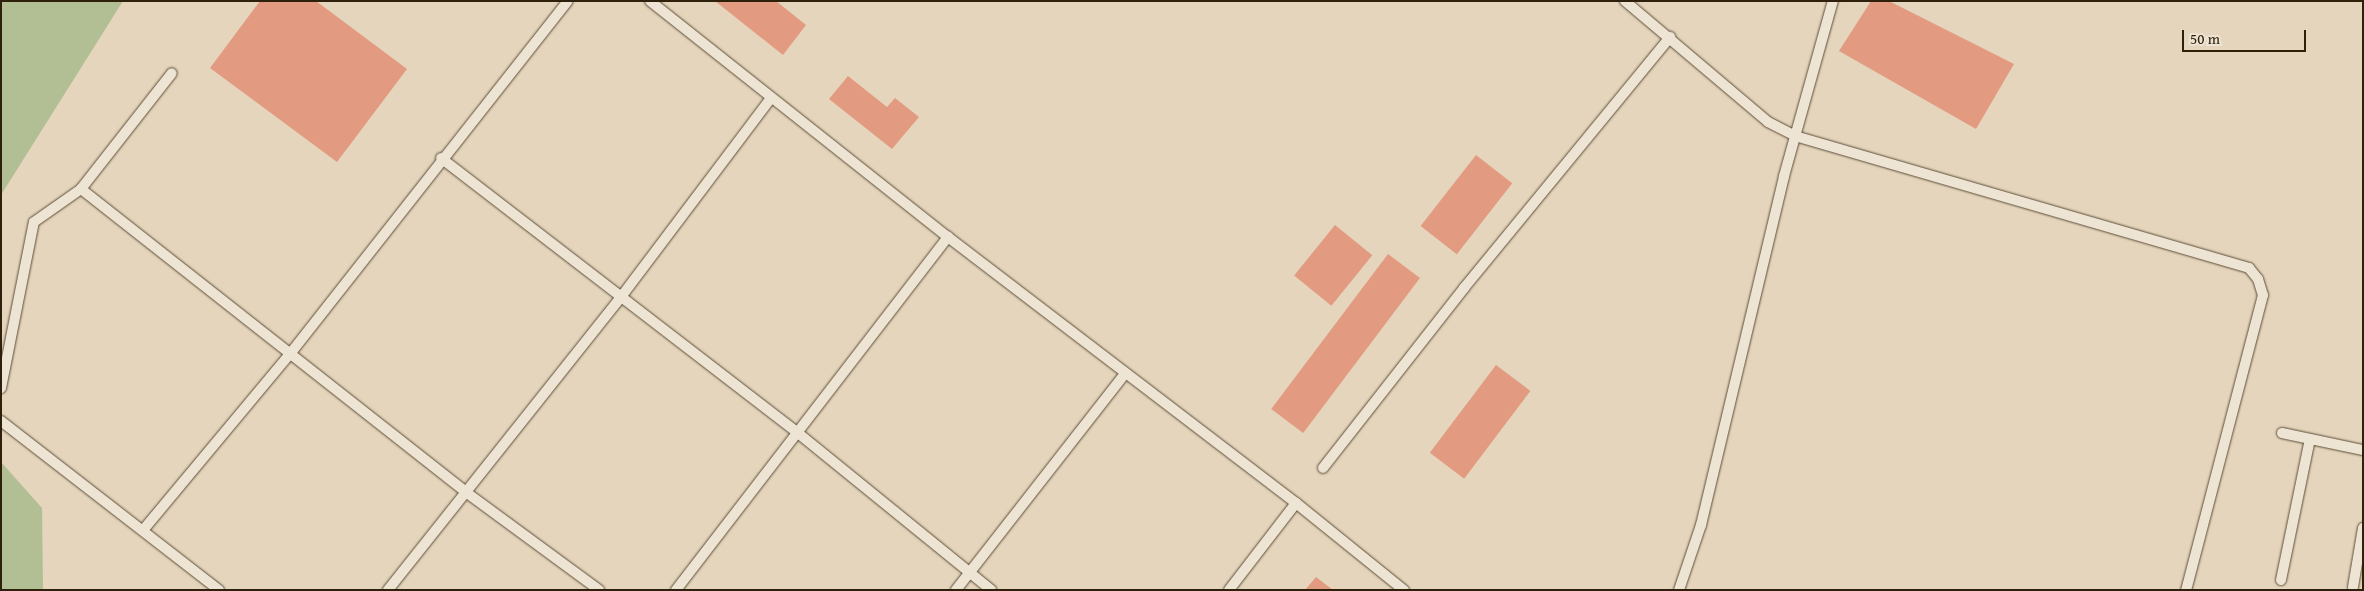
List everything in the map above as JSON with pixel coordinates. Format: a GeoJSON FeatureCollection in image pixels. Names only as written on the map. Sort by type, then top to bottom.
{"type":"FeatureCollection","features":[{"type":"Feature","properties":{"kind":"lane"},"geometry":{"type":"LineString","coordinates":[[144,529],[290,354],[441,158],[568,1]]}},
{"type":"Feature","properties":{"kind":"lane"},"geometry":{"type":"LineString","coordinates":[[650,1],[948,237],[1296,502],[1404,590]]}},
{"type":"Feature","properties":{"kind":"lane"},"geometry":{"type":"LineString","coordinates":[[1625,1],[1670,37],[1768,122],[1795,136],[2249,268],[2258,280],[2263,295],[2186,590]]}},
{"type":"Feature","properties":{"kind":"lane"},"geometry":{"type":"LineString","coordinates":[[1679,590],[1701,525],[1795,136],[1833,1]]}},
{"type":"Feature","properties":{"kind":"lane"},"geometry":{"type":"LineString","coordinates":[[1323,468],[1464,288],[1670,37]]}},
{"type":"Feature","properties":{"kind":"lane"},"geometry":{"type":"LineString","coordinates":[[1,388],[34,222],[81,189],[172,73]]}},
{"type":"Feature","properties":{"kind":"lane"},"geometry":{"type":"LineString","coordinates":[[388,590],[621,297],[771,98]]}},
{"type":"Feature","properties":{"kind":"lane"},"geometry":{"type":"LineString","coordinates":[[441,158],[798,433],[991,590]]}},
{"type":"Feature","properties":{"kind":"lane"},"geometry":{"type":"LineString","coordinates":[[81,189],[467,493],[599,590]]}},
{"type":"Feature","properties":{"kind":"lane"},"geometry":{"type":"LineString","coordinates":[[676,590],[948,237]]}},
{"type":"Feature","properties":{"kind":"lane"},"geometry":{"type":"LineString","coordinates":[[956,590],[1126,374]]}},
{"type":"Feature","properties":{"kind":"lane"},"geometry":{"type":"LineString","coordinates":[[1,421],[144,529],[219,590]]}},
{"type":"Feature","properties":{"kind":"lane"},"geometry":{"type":"LineString","coordinates":[[2282,433],[2363,450]]}},
{"type":"Feature","properties":{"kind":"lane"},"geometry":{"type":"LineString","coordinates":[[2281,580],[2310,439]]}},
{"type":"Feature","properties":{"kind":"lane"},"geometry":{"type":"LineString","coordinates":[[1229,590],[1296,502]]}},
{"type":"Feature","properties":{"kind":"lane"},"geometry":{"type":"LineString","coordinates":[[2353,587],[2363,528]]}},
{"type":"Feature","properties":{"kind":"green space"},"geometry":{"type":"Polygon","coordinates":[[[1,1],[123,1],[1,195],[1,1]]]}},
{"type":"Feature","properties":{"kind":"green space"},"geometry":{"type":"Polygon","coordinates":[[[1,462],[42,508],[43,590],[1,590],[1,462]]]}},
{"type":"Feature","properties":{"kind":"building"},"geometry":{"type":"Polygon","coordinates":[[[260,1],[316,1],[407,69],[337,162],[210,68],[260,1]]]}},
{"type":"Feature","properties":{"kind":"building"},"geometry":{"type":"Polygon","coordinates":[[[715,1],[776,1],[806,25],[783,55],[715,1]]]}},
{"type":"Feature","properties":{"kind":"building"},"geometry":{"type":"Polygon","coordinates":[[[1871,1],[1889,1],[2014,64],[1976,129],[1839,51],[1871,1]]]}},
{"type":"Feature","properties":{"kind":"building"},"geometry":{"type":"Polygon","coordinates":[[[848,76],[887,107],[895,98],[919,117],[892,149],[829,99],[848,76]]]}},
{"type":"Feature","properties":{"kind":"building"},"geometry":{"type":"Polygon","coordinates":[[[1476,155],[1512,183],[1457,254],[1421,226],[1476,155]]]}},
{"type":"Feature","properties":{"kind":"building"},"geometry":{"type":"Polygon","coordinates":[[[1335,225],[1372,255],[1331,306],[1294,276],[1335,225]]]}},
{"type":"Feature","properties":{"kind":"building"},"geometry":{"type":"Polygon","coordinates":[[[1388,254],[1420,278],[1303,433],[1271,409],[1388,254]]]}},
{"type":"Feature","properties":{"kind":"building"},"geometry":{"type":"Polygon","coordinates":[[[1496,365],[1530,391],[1464,479],[1430,453],[1496,365]]]}},
{"type":"Feature","properties":{"kind":"building"},"geometry":{"type":"Polygon","coordinates":[[[1316,577],[1333,590],[1305,590],[1316,577]]]}}]}
